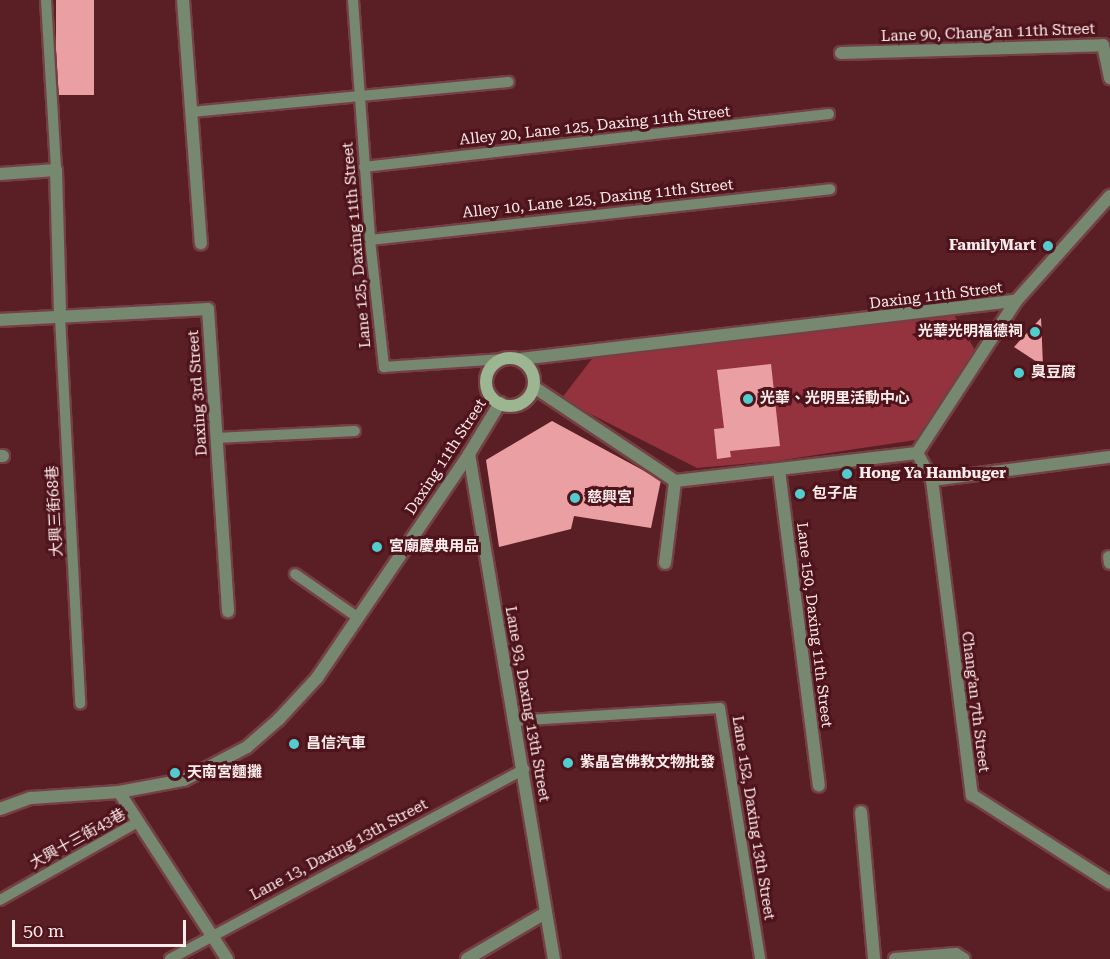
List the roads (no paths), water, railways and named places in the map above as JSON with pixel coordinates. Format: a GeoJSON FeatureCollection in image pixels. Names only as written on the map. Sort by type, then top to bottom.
{"type":"FeatureCollection","features":[{"type":"Feature","properties":{"kind":"street"},"geometry":{"type":"LineString","coordinates":[[183,0],[201,243]]}},
{"type":"Feature","properties":{"kind":"street","name":"Lane 90, Chang’an 11th Street"},"geometry":{"type":"LineString","coordinates":[[841,53],[1103,45],[1110,78]]}},
{"type":"Feature","properties":{"kind":"street"},"geometry":{"type":"LineString","coordinates":[[0,174],[56,170],[60,317]]}},
{"type":"Feature","properties":{"kind":"street"},"geometry":{"type":"LineString","coordinates":[[1016,302],[1110,196]]}},
{"type":"Feature","properties":{"kind":"street","name":"Daxing 11th Street"},"geometry":{"type":"LineString","coordinates":[[520,359],[1016,302]]}},
{"type":"Feature","properties":{"kind":"street","name":"Daxing 11th Street"},"geometry":{"type":"LineString","coordinates":[[917,453],[1016,302]]}},
{"type":"Feature","properties":{"kind":"street","name":"Daxing 3rd Street"},"geometry":{"type":"LineString","coordinates":[[0,320],[208,309],[228,611]]}},
{"type":"Feature","properties":{"kind":"street"},"geometry":{"type":"LineString","coordinates":[[503,359],[520,359],[533,372],[534,387],[530,396],[519,404],[500,403],[493,399],[486,384],[492,365],[503,359]]}},
{"type":"Feature","properties":{"kind":"street"},"geometry":{"type":"LineString","coordinates":[[534,387],[592,423],[675,481],[917,453]]}},
{"type":"Feature","properties":{"kind":"street","name":"Daxing 11th Street"},"geometry":{"type":"LineString","coordinates":[[0,809],[31,798],[120,792],[184,780],[247,747],[279,719],[317,678],[469,454],[500,403]]}},
{"type":"Feature","properties":{"kind":"street","name":"Chang’an 7th Street"},"geometry":{"type":"LineString","coordinates":[[917,453],[932,480],[972,795],[1110,884]]}},
{"type":"Feature","properties":{"kind":"street","name":"Lane 93, Daxing 13th Street"},"geometry":{"type":"LineString","coordinates":[[469,454],[513,721],[524,769],[554,959]]}},
{"type":"Feature","properties":{"kind":"street"},"geometry":{"type":"LineString","coordinates":[[932,480],[1110,457]]}},
{"type":"Feature","properties":{"kind":"street","name":"Lane 150, Daxing 11th Street"},"geometry":{"type":"LineString","coordinates":[[779,470],[819,785]]}},
{"type":"Feature","properties":{"kind":"street"},"geometry":{"type":"LineString","coordinates":[[665,563],[675,481]]}},
{"type":"Feature","properties":{"kind":"street"},"geometry":{"type":"LineString","coordinates":[[120,792],[227,959]]}},
{"type":"Feature","properties":{"kind":"street"},"geometry":{"type":"LineString","coordinates":[[861,812],[874,959]]}},
{"type":"Feature","properties":{"kind":"street"},"geometry":{"type":"LineString","coordinates":[[467,959],[545,913]]}},
{"type":"Feature","properties":{"kind":"street"},"geometry":{"type":"LineString","coordinates":[[895,959],[956,954],[964,959]]}},
{"type":"Feature","properties":{"kind":"lane"},"geometry":{"type":"LineString","coordinates":[[46,0],[56,170]]}},
{"type":"Feature","properties":{"kind":"lane","name":"Lane 125, Daxing 11th Street"},"geometry":{"type":"LineString","coordinates":[[353,0],[370,240],[384,368],[503,359]]}},
{"type":"Feature","properties":{"kind":"lane"},"geometry":{"type":"LineString","coordinates":[[191,112],[508,82]]}},
{"type":"Feature","properties":{"kind":"lane","name":"Alley 20, Lane 125, Daxing 11th Street"},"geometry":{"type":"LineString","coordinates":[[364,167],[829,114]]}},
{"type":"Feature","properties":{"kind":"lane","name":"Alley 10, Lane 125, Daxing 11th Street"},"geometry":{"type":"LineString","coordinates":[[370,240],[830,189]]}},
{"type":"Feature","properties":{"kind":"lane","name":"大興三街68巷"},"geometry":{"type":"LineString","coordinates":[[60,317],[80,703]]}},
{"type":"Feature","properties":{"kind":"lane"},"geometry":{"type":"LineString","coordinates":[[216,438],[356,431]]}},
{"type":"Feature","properties":{"kind":"lane"},"geometry":{"type":"LineString","coordinates":[[296,574],[357,617]]}},
{"type":"Feature","properties":{"kind":"lane","name":"Lane 152, Daxing 13th Street"},"geometry":{"type":"LineString","coordinates":[[513,721],[720,708],[760,959]]}},
{"type":"Feature","properties":{"kind":"lane","name":"Lane 13, Daxing 13th Street"},"geometry":{"type":"LineString","coordinates":[[170,959],[524,769]]}},
{"type":"Feature","properties":{"kind":"lane","name":"大興十三街43巷"},"geometry":{"type":"LineString","coordinates":[[0,900],[138,822]]}},
{"type":"Feature","properties":{"kind":"place","name":"FamilyMart"},"geometry":{"type":"Point","coordinates":[1048,246]}},
{"type":"Feature","properties":{"kind":"place","name":"光華光明福德祠"},"geometry":{"type":"Point","coordinates":[1035,332]}},
{"type":"Feature","properties":{"kind":"place","name":"臭豆腐"},"geometry":{"type":"Point","coordinates":[1019,373]}},
{"type":"Feature","properties":{"kind":"place","name":"光華、光明里活動中心"},"geometry":{"type":"Point","coordinates":[748,399]}},
{"type":"Feature","properties":{"kind":"place","name":"Hong Ya Hambuger"},"geometry":{"type":"Point","coordinates":[847,474]}},
{"type":"Feature","properties":{"kind":"place","name":"包子店"},"geometry":{"type":"Point","coordinates":[800,494]}},
{"type":"Feature","properties":{"kind":"place","name":"慈興宮"},"geometry":{"type":"Point","coordinates":[575,498]}},
{"type":"Feature","properties":{"kind":"place","name":"宮廟慶典用品"},"geometry":{"type":"Point","coordinates":[377,547]}},
{"type":"Feature","properties":{"kind":"place","name":"昌信汽車"},"geometry":{"type":"Point","coordinates":[294,744]}},
{"type":"Feature","properties":{"kind":"place","name":"紫晶宮佛教文物批發"},"geometry":{"type":"Point","coordinates":[568,763]}},
{"type":"Feature","properties":{"kind":"place","name":"天南宮麵攤"},"geometry":{"type":"Point","coordinates":[175,773]}}]}
